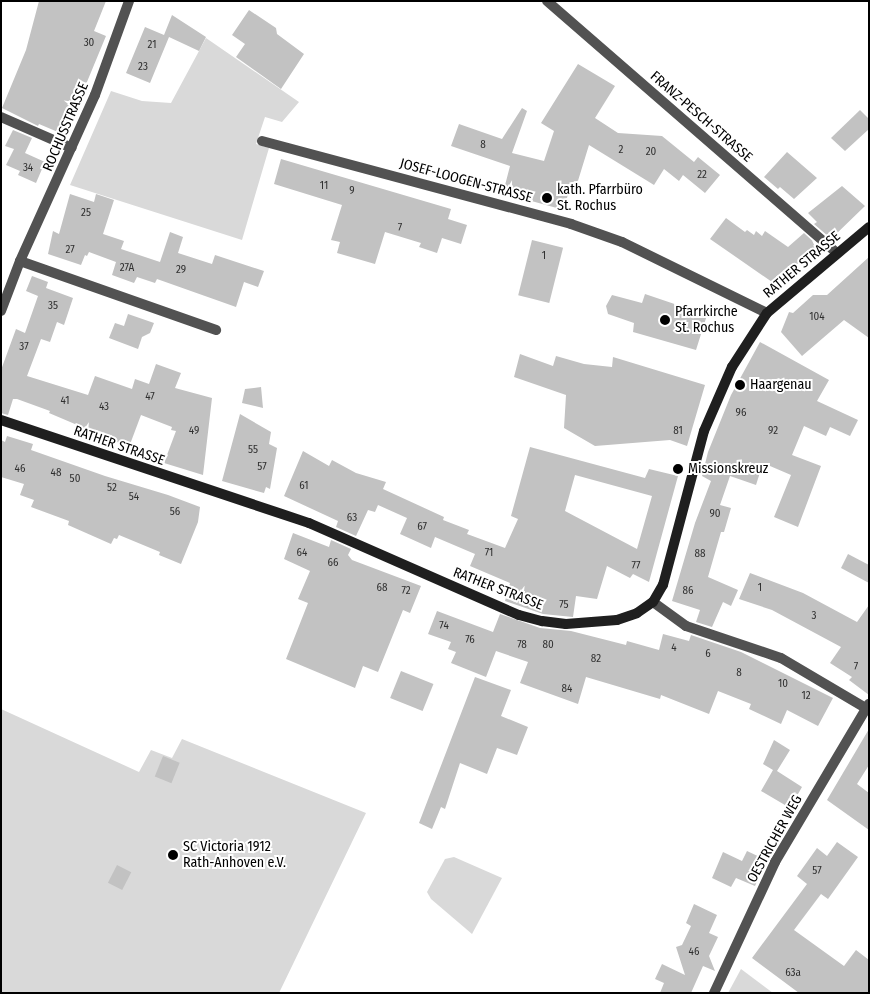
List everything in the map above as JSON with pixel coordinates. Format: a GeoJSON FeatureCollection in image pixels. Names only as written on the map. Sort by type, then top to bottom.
{"type":"FeatureCollection","features":[{"type":"Feature","properties":{"kind":"main road","name":"RATHER STRASSE"},"geometry":{"type":"LineString","coordinates":[[1,420],[309,523],[526,617],[566,624],[590,624],[617,620],[637,613],[653,602],[662,585],[704,431],[732,367],[767,313],[869,227]]}},
{"type":"Feature","properties":{"kind":"street","name":"ROCHUSSTRASSE"},"geometry":{"type":"LineString","coordinates":[[1,311],[20,261],[95,95],[129,1]]}},
{"type":"Feature","properties":{"kind":"street","name":"FRANZ-PESCH-STRASSE"},"geometry":{"type":"LineString","coordinates":[[547,1],[837,253]]}},
{"type":"Feature","properties":{"kind":"street"},"geometry":{"type":"LineString","coordinates":[[1,117],[72,148]]}},
{"type":"Feature","properties":{"kind":"street","name":"JOSEF-LOOGEN-STRASSE"},"geometry":{"type":"LineString","coordinates":[[262,141],[572,224],[622,242],[767,313]]}},
{"type":"Feature","properties":{"kind":"street"},"geometry":{"type":"LineString","coordinates":[[20,261],[216,330]]}},
{"type":"Feature","properties":{"kind":"street"},"geometry":{"type":"LineString","coordinates":[[653,602],[686,626],[781,658],[868,707]]}},
{"type":"Feature","properties":{"kind":"street","name":"OESTRICHER WEG"},"geometry":{"type":"LineString","coordinates":[[714,993],[776,862],[868,707]]}},
{"type":"Feature","properties":{"kind":"shaded area"},"geometry":{"type":"Polygon","coordinates":[[[206,38],[299,102],[282,122],[265,117],[256,144],[269,148],[242,240],[70,185],[111,91],[142,101],[171,103],[206,38]]]}},
{"type":"Feature","properties":{"kind":"shaded area","name":"SC Victoria 1912 Rath-Anhoven e.V."},"geometry":{"type":"Polygon","coordinates":[[[1,709],[139,772],[151,750],[172,758],[182,739],[366,813],[279,993],[1,993],[1,709]]]}},
{"type":"Feature","properties":{"kind":"shaded area"},"geometry":{"type":"Polygon","coordinates":[[[454,857],[502,878],[472,934],[431,899],[427,892],[445,859],[454,857]]]}},
{"type":"Feature","properties":{"kind":"shaded area"},"geometry":{"type":"Polygon","coordinates":[[[741,969],[773,993],[728,993],[741,969]]]}},
{"type":"Feature","properties":{"kind":"building"},"geometry":{"type":"Polygon","coordinates":[[[39,1],[106,1],[94,31],[106,36],[65,135],[39,124],[38,126],[2,108],[26,50],[39,1]]]}},
{"type":"Feature","properties":{"kind":"building"},"geometry":{"type":"Polygon","coordinates":[[[249,10],[276,28],[277,34],[304,54],[281,89],[236,57],[245,44],[232,35],[249,10]]]}},
{"type":"Feature","properties":{"kind":"building"},"geometry":{"type":"Polygon","coordinates":[[[172,15],[206,37],[199,51],[169,37],[150,83],[126,73],[145,27],[164,35],[172,15]]]}},
{"type":"Feature","properties":{"kind":"building"},"geometry":{"type":"Polygon","coordinates":[[[578,64],[615,86],[595,118],[618,133],[662,136],[694,162],[698,157],[720,175],[705,193],[683,175],[679,181],[664,169],[654,185],[589,145],[577,184],[571,182],[564,210],[503,193],[510,166],[451,146],[459,124],[502,139],[522,108],[527,111],[512,153],[544,161],[554,131],[541,123],[578,64]]]}},
{"type":"Feature","properties":{"kind":"building"},"geometry":{"type":"Polygon","coordinates":[[[860,110],[869,119],[869,129],[845,151],[831,138],[860,110]]]}},
{"type":"Feature","properties":{"kind":"building"},"geometry":{"type":"Polygon","coordinates":[[[13,130],[32,138],[25,153],[45,162],[36,183],[18,175],[20,171],[6,165],[14,149],[5,146],[13,130]]]}},
{"type":"Feature","properties":{"kind":"building"},"geometry":{"type":"Polygon","coordinates":[[[787,152],[817,178],[794,199],[764,177],[787,152]]]}},
{"type":"Feature","properties":{"kind":"building"},"geometry":{"type":"Polygon","coordinates":[[[281,159],[451,209],[448,219],[467,225],[461,244],[442,238],[437,253],[419,247],[421,243],[385,232],[375,264],[337,253],[340,242],[331,240],[342,205],[274,184],[281,159]]]}},
{"type":"Feature","properties":{"kind":"building"},"geometry":{"type":"Polygon","coordinates":[[[842,186],[865,206],[833,237],[831,235],[829,237],[814,224],[817,222],[808,213],[842,186]]]}},
{"type":"Feature","properties":{"kind":"building"},"geometry":{"type":"Polygon","coordinates":[[[70,194],[94,202],[96,194],[114,200],[103,234],[124,241],[121,249],[160,262],[170,232],[183,237],[178,253],[212,264],[215,255],[264,271],[258,287],[244,282],[236,307],[157,279],[155,283],[137,277],[134,283],[112,275],[116,262],[89,252],[87,256],[85,255],[81,265],[48,254],[53,231],[59,234],[70,194]]]}},
{"type":"Feature","properties":{"kind":"building"},"geometry":{"type":"Polygon","coordinates":[[[726,218],[745,232],[747,230],[754,235],[756,231],[762,236],[765,231],[788,247],[804,233],[818,246],[811,253],[811,248],[793,269],[791,280],[785,276],[775,284],[710,239],[726,218]]]}},
{"type":"Feature","properties":{"kind":"building"},"geometry":{"type":"Polygon","coordinates":[[[532,240],[563,248],[549,303],[518,295],[532,240]]]}},
{"type":"Feature","properties":{"kind":"building"},"geometry":{"type":"Polygon","coordinates":[[[869,257],[869,338],[844,320],[802,356],[781,332],[789,312],[793,313],[813,295],[827,295],[869,257]]]}},
{"type":"Feature","properties":{"kind":"building"},"geometry":{"type":"Polygon","coordinates":[[[32,276],[48,282],[46,288],[73,298],[64,325],[57,322],[50,342],[41,339],[27,376],[88,395],[95,376],[132,389],[135,379],[149,384],[156,364],[181,373],[175,388],[212,398],[203,475],[164,463],[176,431],[171,430],[172,427],[141,415],[129,447],[49,413],[50,411],[17,399],[13,399],[8,415],[1,413],[1,370],[16,329],[25,333],[38,296],[26,291],[32,276]]]}},
{"type":"Feature","properties":{"kind":"building","name":"Pfarrkirche St. Rochus"},"geometry":{"type":"Polygon","coordinates":[[[645,294],[707,315],[696,350],[633,332],[634,323],[608,314],[606,306],[612,295],[642,303],[645,294]]]}},
{"type":"Feature","properties":{"kind":"building"},"geometry":{"type":"Polygon","coordinates":[[[128,314],[154,323],[150,333],[142,337],[138,349],[109,338],[115,323],[124,326],[128,314]]]}},
{"type":"Feature","properties":{"kind":"building"},"geometry":{"type":"Polygon","coordinates":[[[760,342],[829,380],[817,401],[858,420],[850,436],[830,427],[826,436],[804,426],[792,455],[821,466],[798,527],[774,517],[791,475],[763,463],[756,485],[730,476],[720,505],[731,508],[724,532],[721,532],[708,577],[738,590],[731,606],[723,602],[712,627],[696,622],[700,610],[672,601],[695,523],[711,481],[702,476],[708,452],[731,395],[760,342]]]}},
{"type":"Feature","properties":{"kind":"building"},"geometry":{"type":"Polygon","coordinates":[[[520,354],[553,366],[556,356],[584,364],[612,367],[613,357],[705,385],[687,446],[670,440],[595,446],[564,428],[566,395],[514,377],[520,354]]]}},
{"type":"Feature","properties":{"kind":"building"},"geometry":{"type":"Polygon","coordinates":[[[261,387],[263,408],[242,403],[245,389],[261,387]]]}},
{"type":"Feature","properties":{"kind":"building"},"geometry":{"type":"Polygon","coordinates":[[[240,414],[271,432],[269,444],[277,448],[270,489],[266,487],[264,493],[222,481],[240,414]]]}},
{"type":"Feature","properties":{"kind":"building"},"geometry":{"type":"Polygon","coordinates":[[[7,436],[33,444],[31,450],[200,507],[198,522],[181,564],[159,555],[160,552],[119,535],[117,539],[114,538],[111,544],[68,525],[69,521],[31,507],[34,500],[20,495],[24,484],[1,477],[1,440],[5,442],[7,436]]]}},
{"type":"Feature","properties":{"kind":"building"},"geometry":{"type":"Polygon","coordinates":[[[530,447],[645,478],[649,469],[678,476],[649,582],[633,574],[630,578],[607,566],[597,599],[576,596],[573,617],[543,614],[505,601],[510,583],[470,566],[475,554],[435,537],[431,548],[400,534],[407,518],[378,505],[375,512],[368,510],[356,536],[336,527],[338,521],[284,496],[303,451],[329,466],[332,460],[356,473],[386,482],[383,489],[444,517],[443,520],[469,530],[467,534],[505,548],[518,519],[511,516],[530,447]],[[575,475],[565,511],[637,549],[652,496],[575,475]]]}},
{"type":"Feature","properties":{"kind":"building"},"geometry":{"type":"Polygon","coordinates":[[[293,533],[329,547],[331,540],[351,549],[348,555],[352,560],[421,586],[410,613],[403,610],[378,672],[363,666],[355,688],[286,659],[308,603],[298,599],[310,571],[284,559],[293,533]]]}},
{"type":"Feature","properties":{"kind":"building"},"geometry":{"type":"Polygon","coordinates":[[[848,554],[869,565],[869,583],[841,568],[848,554]]]}},
{"type":"Feature","properties":{"kind":"building"},"geometry":{"type":"Polygon","coordinates":[[[750,573],[803,593],[857,622],[869,605],[869,695],[849,680],[852,677],[830,663],[841,647],[772,610],[739,599],[750,573]]]}},
{"type":"Feature","properties":{"kind":"building"},"geometry":{"type":"Polygon","coordinates":[[[437,611],[493,632],[500,614],[540,628],[571,631],[626,645],[627,641],[659,650],[663,634],[689,641],[691,635],[741,652],[833,698],[818,726],[787,710],[781,724],[749,709],[751,704],[718,691],[709,714],[661,695],[660,699],[586,677],[578,704],[520,683],[528,662],[496,651],[486,677],[451,663],[456,652],[448,649],[451,642],[428,634],[437,611]]]}},
{"type":"Feature","properties":{"kind":"building"},"geometry":{"type":"Polygon","coordinates":[[[401,671],[433,684],[423,711],[390,698],[401,671]]]}},
{"type":"Feature","properties":{"kind":"building"},"geometry":{"type":"Polygon","coordinates":[[[475,677],[511,690],[501,716],[528,727],[517,755],[497,748],[487,774],[460,763],[445,809],[441,807],[432,829],[419,823],[475,677]]]}},
{"type":"Feature","properties":{"kind":"building"},"geometry":{"type":"Polygon","coordinates":[[[869,729],[869,765],[857,784],[869,793],[869,830],[827,800],[869,729]]]}},
{"type":"Feature","properties":{"kind":"building"},"geometry":{"type":"Polygon","coordinates":[[[774,740],[790,750],[777,771],[802,787],[790,808],[761,791],[773,770],[763,764],[774,740]]]}},
{"type":"Feature","properties":{"kind":"building"},"geometry":{"type":"Polygon","coordinates":[[[163,756],[180,763],[171,783],[155,776],[163,756]]]}},
{"type":"Feature","properties":{"kind":"building"},"geometry":{"type":"Polygon","coordinates":[[[837,842],[858,857],[828,899],[821,894],[794,930],[844,966],[856,950],[869,960],[869,993],[799,993],[752,958],[807,884],[797,876],[817,848],[827,856],[837,842]]]}},
{"type":"Feature","properties":{"kind":"building"},"geometry":{"type":"Polygon","coordinates":[[[747,851],[766,860],[755,886],[736,878],[731,887],[712,878],[723,852],[742,861],[747,851]]]}},
{"type":"Feature","properties":{"kind":"building"},"geometry":{"type":"Polygon","coordinates":[[[117,865],[131,872],[122,890],[108,883],[117,865]]]}},
{"type":"Feature","properties":{"kind":"building"},"geometry":{"type":"Polygon","coordinates":[[[694,904],[717,915],[709,933],[718,937],[709,956],[715,971],[703,966],[691,993],[660,993],[664,983],[655,979],[662,964],[685,975],[676,947],[682,945],[691,926],[686,923],[694,904]]]}},
{"type":"Feature","properties":{"kind":"place","name":"kath. Pfarrbüro St. Rochus"},"geometry":{"type":"Point","coordinates":[547,198]}},
{"type":"Feature","properties":{"kind":"place","name":"Pfarrkirche St. Rochus"},"geometry":{"type":"Point","coordinates":[665,320]}},
{"type":"Feature","properties":{"kind":"place","name":"Haargenau"},"geometry":{"type":"Point","coordinates":[740,385]}},
{"type":"Feature","properties":{"kind":"place","name":"Missionskreuz"},"geometry":{"type":"Point","coordinates":[678,469]}},
{"type":"Feature","properties":{"kind":"place","name":"SC Victoria 1912 Rath-Anhoven e.V."},"geometry":{"type":"Point","coordinates":[173,855]}}]}
